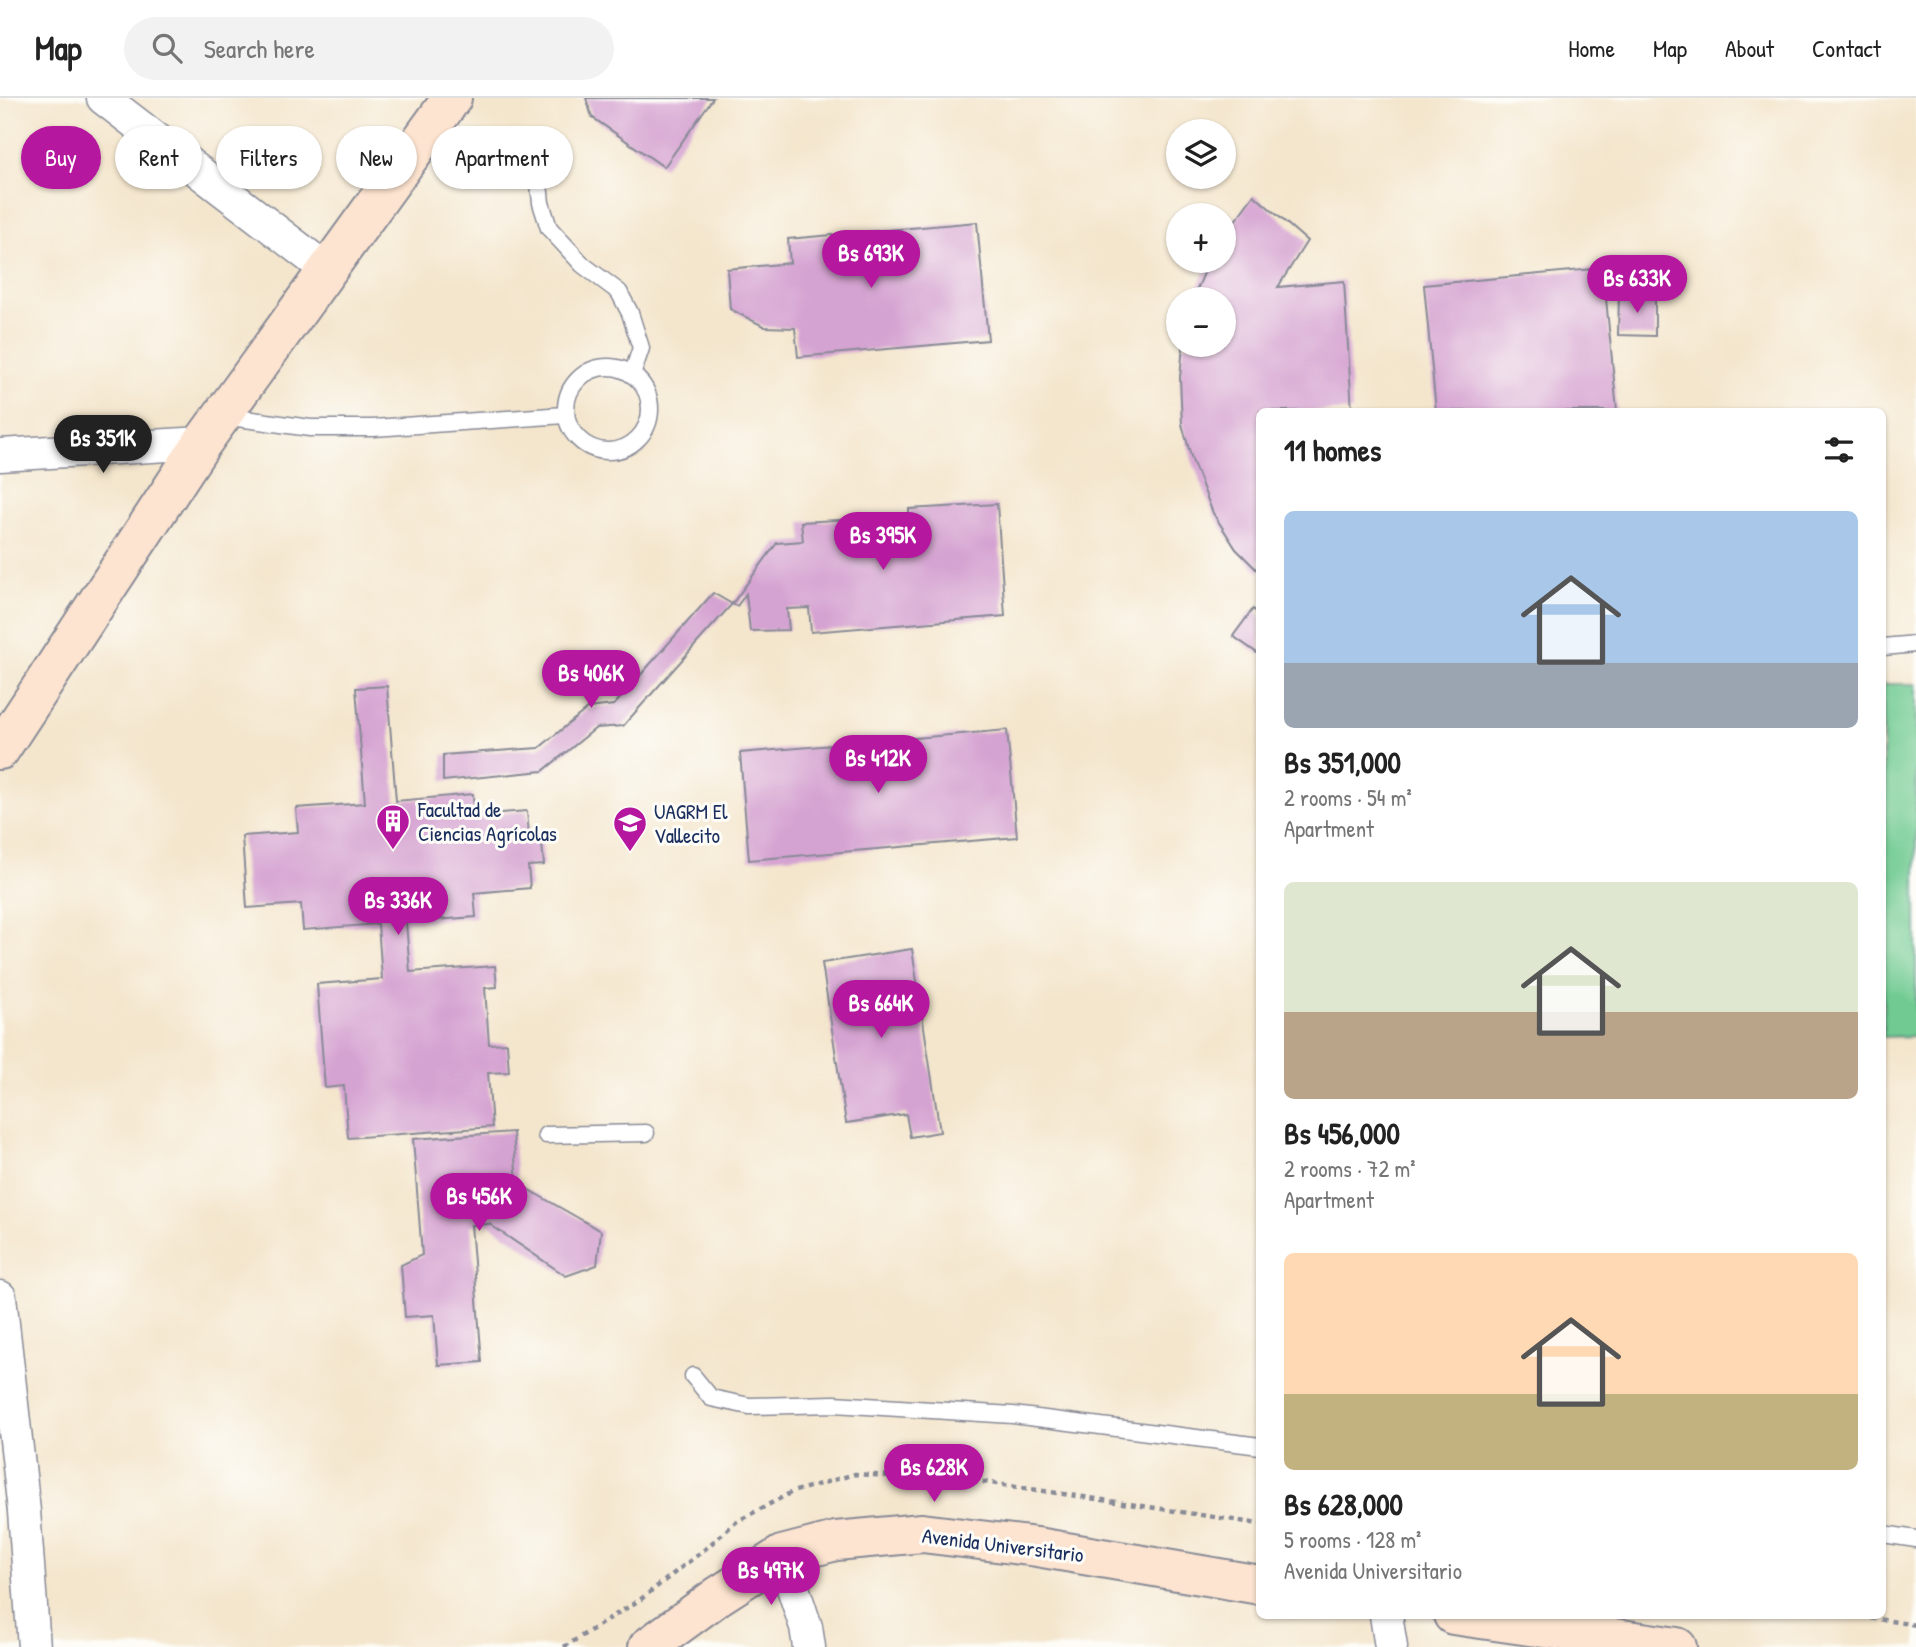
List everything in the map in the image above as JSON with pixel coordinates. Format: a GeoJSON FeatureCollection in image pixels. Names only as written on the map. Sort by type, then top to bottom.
{"type":"FeatureCollection","features":[{"type":"Feature","properties":{"kind":"street"},"geometry":{"type":"LineString","coordinates":[[103,98],[327,270]]}},
{"type":"Feature","properties":{"kind":"street"},"geometry":{"type":"LineString","coordinates":[[0,750],[212,429],[452,98]]}},
{"type":"Feature","properties":{"kind":"street"},"geometry":{"type":"LineString","coordinates":[[0,455],[212,429]]}},
{"type":"Feature","properties":{"kind":"street"},"geometry":{"type":"LineString","coordinates":[[0,1297],[24,1511],[34,1647]]}},
{"type":"Feature","properties":{"kind":"street","name":"Avenida Universitario"},"geometry":{"type":"LineString","coordinates":[[648,1647],[718,1596],[782,1555],[836,1541],[922,1533],[1037,1547],[1256,1583]]}},
{"type":"Feature","properties":{"kind":"street"},"geometry":{"type":"LineString","coordinates":[[782,1555],[806,1628],[809,1647]]}},
{"type":"Feature","properties":{"kind":"street"},"geometry":{"type":"LineString","coordinates":[[1387,1619],[1391,1647]]}},
{"type":"Feature","properties":{"kind":"street"},"geometry":{"type":"LineString","coordinates":[[1481,1619],[1677,1647]]}},
{"type":"Feature","properties":{"kind":"lane"},"geometry":{"type":"LineString","coordinates":[[540,189],[549,228],[583,265],[619,292],[630,313],[641,348],[632,374]]}},
{"type":"Feature","properties":{"kind":"lane"},"geometry":{"type":"LineString","coordinates":[[606,366],[620,368],[632,374],[649,397],[648,424],[641,436],[617,451],[603,452],[578,440],[565,415],[571,387],[580,377],[606,366]]}},
{"type":"Feature","properties":{"kind":"lane"},"geometry":{"type":"LineString","coordinates":[[212,429],[373,428],[565,415]]}},
{"type":"Feature","properties":{"kind":"lane"},"geometry":{"type":"LineString","coordinates":[[1886,647],[1916,644]]}},
{"type":"Feature","properties":{"kind":"lane"},"geometry":{"type":"LineString","coordinates":[[546,1135],[646,1133]]}},
{"type":"Feature","properties":{"kind":"lane"},"geometry":{"type":"LineString","coordinates":[[693,1376],[711,1398],[749,1406],[834,1404],[1013,1415],[1256,1445]]}},
{"type":"Feature","properties":{"kind":"lane"},"geometry":{"type":"LineString","coordinates":[[1886,1534],[1916,1539]]}},
{"type":"Feature","properties":{"kind":"path"},"geometry":{"type":"LineString","coordinates":[[1878,1619],[1916,1625]]}},
{"type":"Feature","properties":{"kind":"green space"},"geometry":{"type":"Polygon","coordinates":[[[1886,684],[1916,684],[1916,1036],[1886,1037],[1886,684]]]}},
{"type":"Feature","properties":{"kind":"building"},"geometry":{"type":"Polygon","coordinates":[[[586,98],[713,98],[664,167],[592,117],[586,98]]]}},
{"type":"Feature","properties":{"kind":"building"},"geometry":{"type":"Polygon","coordinates":[[[1254,195],[1307,241],[1278,287],[1344,281],[1352,408],[1256,408],[1256,569],[1236,549],[1213,513],[1192,460],[1182,424],[1182,357],[1236,357],[1236,287],[1198,287],[1204,273],[1236,273],[1236,219],[1254,195]]]}},
{"type":"Feature","properties":{"kind":"building"},"geometry":{"type":"Polygon","coordinates":[[[977,222],[988,340],[798,357],[795,328],[765,327],[730,309],[727,269],[790,263],[788,239],[977,222]]]}},
{"type":"Feature","properties":{"kind":"building"},"geometry":{"type":"Polygon","coordinates":[[[1603,268],[1617,408],[1436,408],[1424,285],[1603,268]]]}},
{"type":"Feature","properties":{"kind":"building"},"geometry":{"type":"Polygon","coordinates":[[[1619,294],[1655,294],[1655,336],[1618,335],[1619,294]]]}},
{"type":"Feature","properties":{"kind":"building"},"geometry":{"type":"Polygon","coordinates":[[[997,504],[1005,616],[811,632],[809,608],[787,609],[789,630],[750,631],[746,594],[737,606],[732,604],[777,543],[803,541],[801,522],[909,516],[909,509],[997,504]]]}},
{"type":"Feature","properties":{"kind":"building"},"geometry":{"type":"Polygon","coordinates":[[[713,593],[732,604],[623,726],[596,728],[543,771],[443,781],[443,755],[539,748],[588,708],[614,705],[713,593]]]}},
{"type":"Feature","properties":{"kind":"building"},"geometry":{"type":"Polygon","coordinates":[[[1253,609],[1256,612],[1256,652],[1233,636],[1253,609]]]}},
{"type":"Feature","properties":{"kind":"building"},"geometry":{"type":"Polygon","coordinates":[[[387,686],[396,801],[473,794],[474,815],[527,811],[529,835],[541,834],[544,865],[528,866],[530,888],[474,893],[476,917],[406,922],[410,972],[495,966],[497,987],[485,988],[489,1044],[507,1043],[509,1072],[488,1073],[492,1127],[348,1138],[344,1086],[325,1088],[317,984],[382,979],[378,924],[303,930],[301,904],[247,908],[242,836],[298,832],[296,808],[365,803],[356,688],[387,686]]]}},
{"type":"Feature","properties":{"kind":"building"},"geometry":{"type":"Polygon","coordinates":[[[1007,730],[1017,837],[749,860],[740,753],[1007,730]]]}},
{"type":"Feature","properties":{"kind":"building"},"geometry":{"type":"Polygon","coordinates":[[[912,949],[940,1132],[910,1137],[906,1114],[846,1123],[822,963],[912,949]]]}},
{"type":"Feature","properties":{"kind":"building"},"geometry":{"type":"Polygon","coordinates":[[[513,1132],[517,1183],[601,1231],[597,1265],[566,1276],[489,1224],[471,1225],[482,1362],[438,1365],[434,1315],[405,1317],[401,1265],[422,1255],[413,1139],[513,1132]]]}},
{"type":"Feature","properties":{"kind":"place","name":"Facultad de Ciencias Agrícolas"},"geometry":{"type":"Point","coordinates":[393,851]}},
{"type":"Feature","properties":{"kind":"place","name":"UAGRM El Vallecito"},"geometry":{"type":"Point","coordinates":[630,853]}}]}
